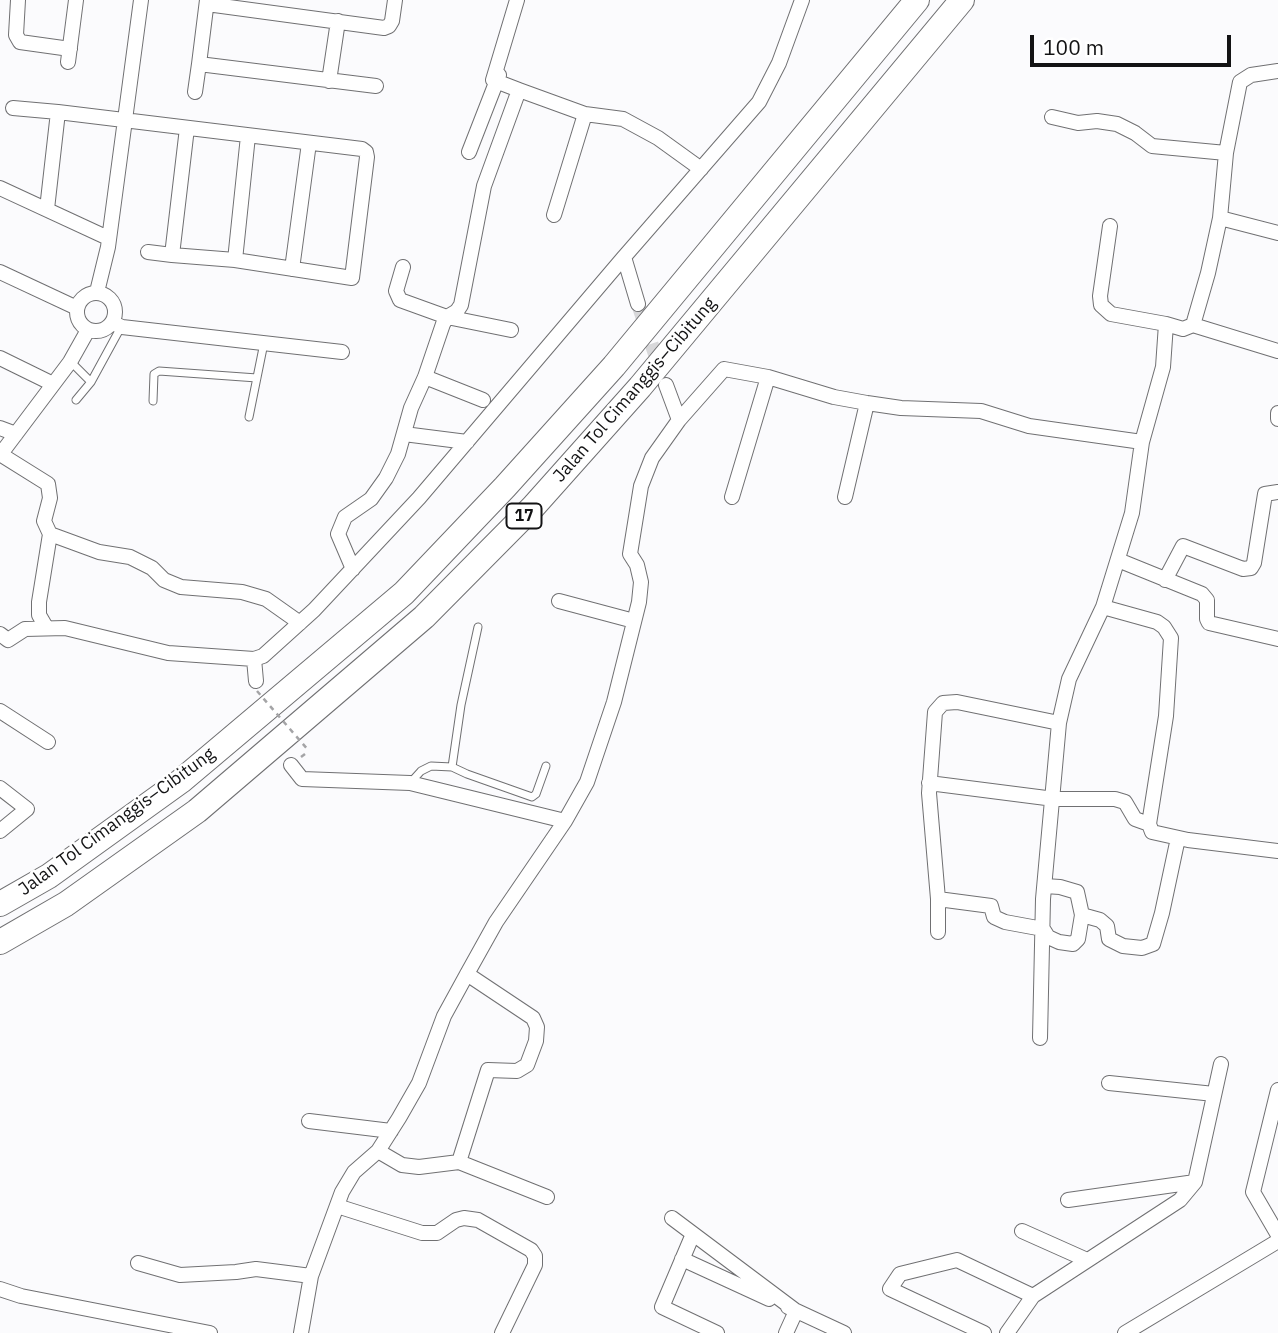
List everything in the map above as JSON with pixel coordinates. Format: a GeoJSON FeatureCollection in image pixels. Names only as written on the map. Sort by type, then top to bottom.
{"type":"FeatureCollection","features":[{"type":"Feature","properties":{"kind":"highway","name":"Jalan Tol Cimanggis–Cibitung"},"geometry":{"type":"LineString","coordinates":[[0,904],[49,876],[181,781],[404,593],[505,487],[614,366],[917,0]]}},
{"type":"Feature","properties":{"kind":"highway","name":"Jalan Tol Cimanggis–Cibitung"},"geometry":{"type":"LineString","coordinates":[[0,942],[66,904],[197,811],[424,617],[533,508],[640,387],[962,0]]}},
{"type":"Feature","properties":{"kind":"street"},"geometry":{"type":"LineString","coordinates":[[18,0],[16,35],[20,42],[69,55],[76,0]]}},
{"type":"Feature","properties":{"kind":"street"},"geometry":{"type":"LineString","coordinates":[[97,292],[108,247],[141,0]]}},
{"type":"Feature","properties":{"kind":"street"},"geometry":{"type":"LineString","coordinates":[[195,92],[207,2],[384,28],[390,26],[392,21],[395,0]]}},
{"type":"Feature","properties":{"kind":"street"},"geometry":{"type":"LineString","coordinates":[[517,0],[494,80],[469,152],[516,30],[524,0]]}},
{"type":"Feature","properties":{"kind":"street"},"geometry":{"type":"LineString","coordinates":[[0,634],[8,640],[25,629],[65,628],[168,653],[254,659],[263,656],[353,569],[442,473],[759,102],[779,63],[802,0]]}},
{"type":"Feature","properties":{"kind":"street"},"geometry":{"type":"LineString","coordinates":[[329,81],[338,21]]}},
{"type":"Feature","properties":{"kind":"street"},"geometry":{"type":"LineString","coordinates":[[199,64],[376,86]]}},
{"type":"Feature","properties":{"kind":"street"},"geometry":{"type":"LineString","coordinates":[[1193,325],[1220,218],[1226,153],[1240,82],[1251,75],[1278,71]]}},
{"type":"Feature","properties":{"kind":"street"},"geometry":{"type":"LineString","coordinates":[[494,80],[584,114],[623,119],[658,138],[701,169]]}},
{"type":"Feature","properties":{"kind":"street"},"geometry":{"type":"LineString","coordinates":[[353,569],[338,534],[345,517],[371,499],[386,478],[398,454],[411,408],[447,317],[461,305],[484,186],[519,90]]}},
{"type":"Feature","properties":{"kind":"street"},"geometry":{"type":"LineString","coordinates":[[13,108],[362,149],[366,152],[354,275],[348,279],[235,260],[148,251]]}},
{"type":"Feature","properties":{"kind":"street"},"geometry":{"type":"LineString","coordinates":[[47,209],[58,112]]}},
{"type":"Feature","properties":{"kind":"street"},"geometry":{"type":"LineString","coordinates":[[554,215],[584,114]]}},
{"type":"Feature","properties":{"kind":"street"},"geometry":{"type":"LineString","coordinates":[[1052,117],[1078,123],[1097,121],[1117,124],[1152,146],[1226,153]]}},
{"type":"Feature","properties":{"kind":"street"},"geometry":{"type":"LineString","coordinates":[[172,255],[187,128]]}},
{"type":"Feature","properties":{"kind":"street"},"geometry":{"type":"LineString","coordinates":[[235,260],[248,136]]}},
{"type":"Feature","properties":{"kind":"street"},"geometry":{"type":"LineString","coordinates":[[292,269],[309,143]]}},
{"type":"Feature","properties":{"kind":"street"},"geometry":{"type":"LineString","coordinates":[[0,187],[108,238]]}},
{"type":"Feature","properties":{"kind":"street"},"geometry":{"type":"LineString","coordinates":[[1220,218],[1278,233]]}},
{"type":"Feature","properties":{"kind":"street"},"geometry":{"type":"LineString","coordinates":[[1110,226],[1100,296],[1101,305],[1111,314],[1183,329],[1193,325],[1278,351]]}},
{"type":"Feature","properties":{"kind":"street"},"geometry":{"type":"LineString","coordinates":[[624,257],[638,304]]}},
{"type":"Feature","properties":{"kind":"street"},"geometry":{"type":"LineString","coordinates":[[403,267],[397,284],[397,296],[400,300],[447,317],[511,330]]}},
{"type":"Feature","properties":{"kind":"street"},"geometry":{"type":"LineString","coordinates":[[0,272],[77,308]]}},
{"type":"Feature","properties":{"kind":"street"},"geometry":{"type":"LineString","coordinates":[[117,325],[116,310],[110,298],[97,292],[84,296],[77,308],[78,321],[88,330],[102,331],[117,325],[342,352]]}},
{"type":"Feature","properties":{"kind":"street"},"geometry":{"type":"LineString","coordinates":[[1040,1038],[1045,886],[1059,723],[1069,679],[1103,607],[1132,513],[1142,442],[1164,367],[1166,324]]}},
{"type":"Feature","properties":{"kind":"street"},"geometry":{"type":"LineString","coordinates":[[46,627],[39,615],[39,602],[50,534],[44,521],[50,498],[48,484],[0,455],[70,362],[88,330]]}},
{"type":"Feature","properties":{"kind":"street"},"geometry":{"type":"LineString","coordinates":[[0,358],[54,384]]}},
{"type":"Feature","properties":{"kind":"street"},"geometry":{"type":"LineString","coordinates":[[302,1333],[311,1276],[337,1206],[354,1171],[378,1151],[391,1131],[419,1083],[444,1016],[496,922],[565,821],[587,782],[614,702],[634,621],[641,582],[637,565],[630,554],[641,486],[652,458],[679,420],[724,369],[768,377],[834,397],[867,403],[901,408],[981,411],[1029,426],[1142,442]]}},
{"type":"Feature","properties":{"kind":"street"},"geometry":{"type":"LineString","coordinates":[[425,377],[483,400]]}},
{"type":"Feature","properties":{"kind":"street"},"geometry":{"type":"LineString","coordinates":[[732,497],[768,377]]}},
{"type":"Feature","properties":{"kind":"street"},"geometry":{"type":"LineString","coordinates":[[666,385],[679,420]]}},
{"type":"Feature","properties":{"kind":"street"},"geometry":{"type":"LineString","coordinates":[[845,497],[867,403]]}},
{"type":"Feature","properties":{"kind":"street"},"geometry":{"type":"LineString","coordinates":[[1278,414],[1278,419]]}},
{"type":"Feature","properties":{"kind":"street"},"geometry":{"type":"LineString","coordinates":[[0,428],[16,435]]}},
{"type":"Feature","properties":{"kind":"street"},"geometry":{"type":"LineString","coordinates":[[404,434],[467,442]]}},
{"type":"Feature","properties":{"kind":"street"},"geometry":{"type":"LineString","coordinates":[[1165,580],[1182,546],[1243,569],[1251,568],[1265,494],[1278,492]]}},
{"type":"Feature","properties":{"kind":"street"},"geometry":{"type":"LineString","coordinates":[[50,534],[99,552],[130,557],[152,568],[164,580],[181,587],[242,592],[266,599],[300,623]]}},
{"type":"Feature","properties":{"kind":"street"},"geometry":{"type":"LineString","coordinates":[[1118,560],[1206,596],[1209,623],[1278,639]]}},
{"type":"Feature","properties":{"kind":"street"},"geometry":{"type":"LineString","coordinates":[[559,601],[634,621]]}},
{"type":"Feature","properties":{"kind":"street"},"geometry":{"type":"LineString","coordinates":[[1103,607],[1157,622],[1171,638],[1166,716],[1149,824],[1152,832],[1157,835],[1278,851]]}},
{"type":"Feature","properties":{"kind":"street"},"geometry":{"type":"LineString","coordinates":[[254,659],[257,686]]}},
{"type":"Feature","properties":{"kind":"street"},"geometry":{"type":"LineString","coordinates":[[938,932],[939,900],[929,783],[934,712],[943,703],[957,702],[1059,723]]}},
{"type":"Feature","properties":{"kind":"street"},"geometry":{"type":"LineString","coordinates":[[0,711],[48,742]]}},
{"type":"Feature","properties":{"kind":"street"},"geometry":{"type":"LineString","coordinates":[[291,765],[302,779],[410,783],[565,821]]}},
{"type":"Feature","properties":{"kind":"street"},"geometry":{"type":"LineString","coordinates":[[929,783],[1054,799],[1115,799],[1125,802],[1135,819],[1149,824]]}},
{"type":"Feature","properties":{"kind":"street"},"geometry":{"type":"LineString","coordinates":[[0,788],[27,809],[0,831]]}},
{"type":"Feature","properties":{"kind":"street"},"geometry":{"type":"LineString","coordinates":[[1083,915],[1100,920],[1107,926],[1109,939],[1123,946],[1142,948],[1153,944],[1178,838]]}},
{"type":"Feature","properties":{"kind":"street"},"geometry":{"type":"LineString","coordinates":[[939,900],[990,906],[993,917],[1043,929],[1048,937],[1073,944],[1078,939],[1083,915],[1077,892],[1045,886]]}},
{"type":"Feature","properties":{"kind":"street"},"geometry":{"type":"LineString","coordinates":[[459,1162],[488,1070],[517,1071],[527,1065],[536,1041],[537,1027],[533,1018],[467,974]]}},
{"type":"Feature","properties":{"kind":"street"},"geometry":{"type":"LineString","coordinates":[[1007,1333],[1033,1296],[1180,1200],[1195,1182],[1221,1064]]}},
{"type":"Feature","properties":{"kind":"street"},"geometry":{"type":"LineString","coordinates":[[1109,1083],[1214,1094]]}},
{"type":"Feature","properties":{"kind":"street"},"geometry":{"type":"LineString","coordinates":[[1278,1090],[1253,1192],[1278,1235]]}},
{"type":"Feature","properties":{"kind":"street"},"geometry":{"type":"LineString","coordinates":[[309,1121],[391,1131]]}},
{"type":"Feature","properties":{"kind":"street"},"geometry":{"type":"LineString","coordinates":[[378,1151],[402,1165],[419,1167],[459,1162],[547,1197]]}},
{"type":"Feature","properties":{"kind":"street"},"geometry":{"type":"LineString","coordinates":[[1068,1200],[1195,1182]]}},
{"type":"Feature","properties":{"kind":"street"},"geometry":{"type":"LineString","coordinates":[[337,1206],[422,1233],[437,1233],[456,1220],[464,1218],[478,1220],[531,1250],[535,1256],[534,1265],[502,1333]]}},
{"type":"Feature","properties":{"kind":"street"},"geometry":{"type":"LineString","coordinates":[[672,1218],[796,1311]]}},
{"type":"Feature","properties":{"kind":"street"},"geometry":{"type":"LineString","coordinates":[[1022,1231],[1087,1260]]}},
{"type":"Feature","properties":{"kind":"street"},"geometry":{"type":"LineString","coordinates":[[693,1234],[662,1307],[717,1333]]}},
{"type":"Feature","properties":{"kind":"street"},"geometry":{"type":"LineString","coordinates":[[1125,1333],[1278,1241]]}},
{"type":"Feature","properties":{"kind":"street"},"geometry":{"type":"LineString","coordinates":[[682,1259],[844,1333]]}},
{"type":"Feature","properties":{"kind":"street"},"geometry":{"type":"LineString","coordinates":[[984,1333],[890,1289],[900,1274],[957,1260],[1033,1296]]}},
{"type":"Feature","properties":{"kind":"street"},"geometry":{"type":"LineString","coordinates":[[138,1263],[180,1275],[256,1269],[311,1276]]}},
{"type":"Feature","properties":{"kind":"street"},"geometry":{"type":"LineString","coordinates":[[0,1289],[21,1296],[211,1333]]}},
{"type":"Feature","properties":{"kind":"street"},"geometry":{"type":"LineString","coordinates":[[786,1333],[796,1311]]}},
{"type":"Feature","properties":{"kind":"lane"},"geometry":{"type":"LineString","coordinates":[[76,400],[91,382],[117,325]]}},
{"type":"Feature","properties":{"kind":"lane"},"geometry":{"type":"LineString","coordinates":[[249,417],[264,343]]}},
{"type":"Feature","properties":{"kind":"lane"},"geometry":{"type":"LineString","coordinates":[[70,362],[91,382]]}},
{"type":"Feature","properties":{"kind":"lane"},"geometry":{"type":"LineString","coordinates":[[153,401],[154,374],[159,371],[257,378]]}},
{"type":"Feature","properties":{"kind":"lane"},"geometry":{"type":"LineString","coordinates":[[452,766],[461,705],[478,627]]}},
{"type":"Feature","properties":{"kind":"lane"},"geometry":{"type":"LineString","coordinates":[[410,783],[431,766],[452,766],[532,797],[536,794],[546,766]]}},
{"type":"Feature","properties":{"kind":"path"},"geometry":{"type":"LineString","coordinates":[[257,686],[309,751]]}},
{"type":"Feature","properties":{"kind":"tunnel"},"geometry":{"type":"LineString","coordinates":[[638,304],[660,369]]}}]}
